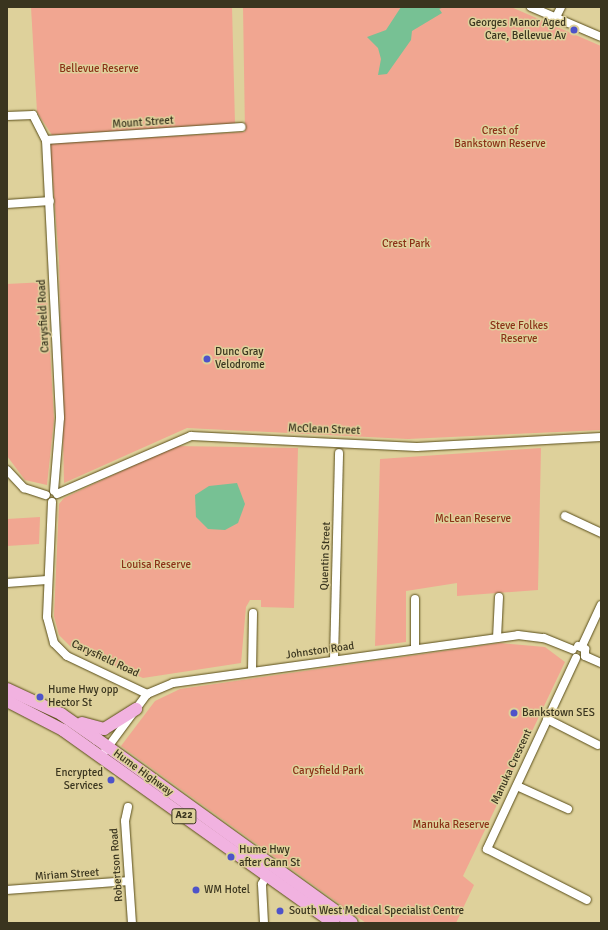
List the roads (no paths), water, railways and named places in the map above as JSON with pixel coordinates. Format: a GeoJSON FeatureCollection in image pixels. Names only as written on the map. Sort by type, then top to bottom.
{"type":"FeatureCollection","features":[{"type":"Feature","properties":{"kind":"highway","name":"Hume Highway"},"geometry":{"type":"LineString","coordinates":[[7,689],[61,714],[105,752],[267,875],[334,923]]}},
{"type":"Feature","properties":{"kind":"highway","name":"Hume Highway"},"geometry":{"type":"LineString","coordinates":[[7,701],[43,717],[105,752],[352,923]]}},
{"type":"Feature","properties":{"kind":"highway"},"geometry":{"type":"LineString","coordinates":[[61,714],[100,729],[111,727],[136,709]]}},
{"type":"Feature","properties":{"kind":"street"},"geometry":{"type":"LineString","coordinates":[[531,7],[601,36]]}},
{"type":"Feature","properties":{"kind":"street"},"geometry":{"type":"LineString","coordinates":[[556,17],[561,7]]}},
{"type":"Feature","properties":{"kind":"street"},"geometry":{"type":"LineString","coordinates":[[7,116],[33,115],[46,140]]}},
{"type":"Feature","properties":{"kind":"street","name":"Mount Street"},"geometry":{"type":"LineString","coordinates":[[46,140],[242,127]]}},
{"type":"Feature","properties":{"kind":"street","name":"Carysfield Road"},"geometry":{"type":"LineString","coordinates":[[46,140],[60,418],[56,492]]}},
{"type":"Feature","properties":{"kind":"street"},"geometry":{"type":"LineString","coordinates":[[7,204],[50,201]]}},
{"type":"Feature","properties":{"kind":"street","name":"McClean Street"},"geometry":{"type":"LineString","coordinates":[[46,495],[191,436],[417,447],[601,437]]}},
{"type":"Feature","properties":{"kind":"street","name":"Quentin Street"},"geometry":{"type":"LineString","coordinates":[[334,660],[340,453]]}},
{"type":"Feature","properties":{"kind":"street"},"geometry":{"type":"LineString","coordinates":[[7,470],[24,488],[46,495],[52,502],[56,492]]}},
{"type":"Feature","properties":{"kind":"street","name":"Carysfield Road"},"geometry":{"type":"LineString","coordinates":[[52,502],[47,580],[48,628],[58,649],[147,694]]}},
{"type":"Feature","properties":{"kind":"street"},"geometry":{"type":"LineString","coordinates":[[565,516],[601,533]]}},
{"type":"Feature","properties":{"kind":"street"},"geometry":{"type":"LineString","coordinates":[[7,583],[47,580]]}},
{"type":"Feature","properties":{"kind":"street"},"geometry":{"type":"LineString","coordinates":[[497,638],[499,597]]}},
{"type":"Feature","properties":{"kind":"street"},"geometry":{"type":"LineString","coordinates":[[415,599],[415,650]]}},
{"type":"Feature","properties":{"kind":"street"},"geometry":{"type":"LineString","coordinates":[[601,606],[582,646],[573,650],[576,658],[585,656],[601,663]]}},
{"type":"Feature","properties":{"kind":"street"},"geometry":{"type":"LineString","coordinates":[[252,671],[253,613]]}},
{"type":"Feature","properties":{"kind":"street","name":"Johnston Road"},"geometry":{"type":"LineString","coordinates":[[147,694],[173,683],[497,638],[538,636],[573,650]]}},
{"type":"Feature","properties":{"kind":"street"},"geometry":{"type":"LineString","coordinates":[[582,646],[585,656]]}},
{"type":"Feature","properties":{"kind":"street","name":"Manuka Crescent"},"geometry":{"type":"LineString","coordinates":[[576,658],[546,720],[517,786],[491,836],[488,851],[588,900]]}},
{"type":"Feature","properties":{"kind":"street"},"geometry":{"type":"LineString","coordinates":[[105,752],[147,694]]}},
{"type":"Feature","properties":{"kind":"street"},"geometry":{"type":"LineString","coordinates":[[546,720],[598,745]]}},
{"type":"Feature","properties":{"kind":"street"},"geometry":{"type":"LineString","coordinates":[[517,786],[568,809]]}},
{"type":"Feature","properties":{"kind":"street","name":"Robertson Road"},"geometry":{"type":"LineString","coordinates":[[128,807],[125,821],[132,923]]}},
{"type":"Feature","properties":{"kind":"street"},"geometry":{"type":"LineString","coordinates":[[264,923],[262,884],[267,875]]}},
{"type":"Feature","properties":{"kind":"street","name":"Miriam Street"},"geometry":{"type":"LineString","coordinates":[[7,890],[129,881]]}},
{"type":"Feature","properties":{"kind":"place","name":"Georges Manor Aged Care, Bellevue Av"},"geometry":{"type":"Point","coordinates":[574,30]}},
{"type":"Feature","properties":{"kind":"place","name":"Dunc Gray Velodrome"},"geometry":{"type":"Point","coordinates":[207,359]}},
{"type":"Feature","properties":{"kind":"place","name":"Hume Hwy opp Hector St"},"geometry":{"type":"Point","coordinates":[40,697]}},
{"type":"Feature","properties":{"kind":"place","name":"Bankstown SES"},"geometry":{"type":"Point","coordinates":[514,713]}},
{"type":"Feature","properties":{"kind":"place","name":"Encrypted Services"},"geometry":{"type":"Point","coordinates":[111,780]}},
{"type":"Feature","properties":{"kind":"place","name":"Hume Hwy after Cann St"},"geometry":{"type":"Point","coordinates":[231,857]}},
{"type":"Feature","properties":{"kind":"place","name":"WM Hotel"},"geometry":{"type":"Point","coordinates":[196,890]}},
{"type":"Feature","properties":{"kind":"place","name":"South West Medical Specialist Centre"},"geometry":{"type":"Point","coordinates":[280,911]}},
{"type":"Feature","properties":{"kind":"park label","name":"Bellevue Reserve"},"geometry":{"type":"Point","coordinates":[99,69]}},
{"type":"Feature","properties":{"kind":"park label","name":"Crest of Bankstown Reserve"},"geometry":{"type":"Point","coordinates":[500,138]}},
{"type":"Feature","properties":{"kind":"park label","name":"Crest Park"},"geometry":{"type":"Point","coordinates":[406,244]}},
{"type":"Feature","properties":{"kind":"park label","name":"Steve Folkes Reserve"},"geometry":{"type":"Point","coordinates":[519,333]}},
{"type":"Feature","properties":{"kind":"park label","name":"McLean Reserve"},"geometry":{"type":"Point","coordinates":[473,519]}},
{"type":"Feature","properties":{"kind":"park label","name":"Louisa Reserve"},"geometry":{"type":"Point","coordinates":[156,565]}},
{"type":"Feature","properties":{"kind":"park label","name":"Carysfield Park"},"geometry":{"type":"Point","coordinates":[328,771]}},
{"type":"Feature","properties":{"kind":"park label","name":"Manuka Reserve"},"geometry":{"type":"Point","coordinates":[451,825]}}]}
